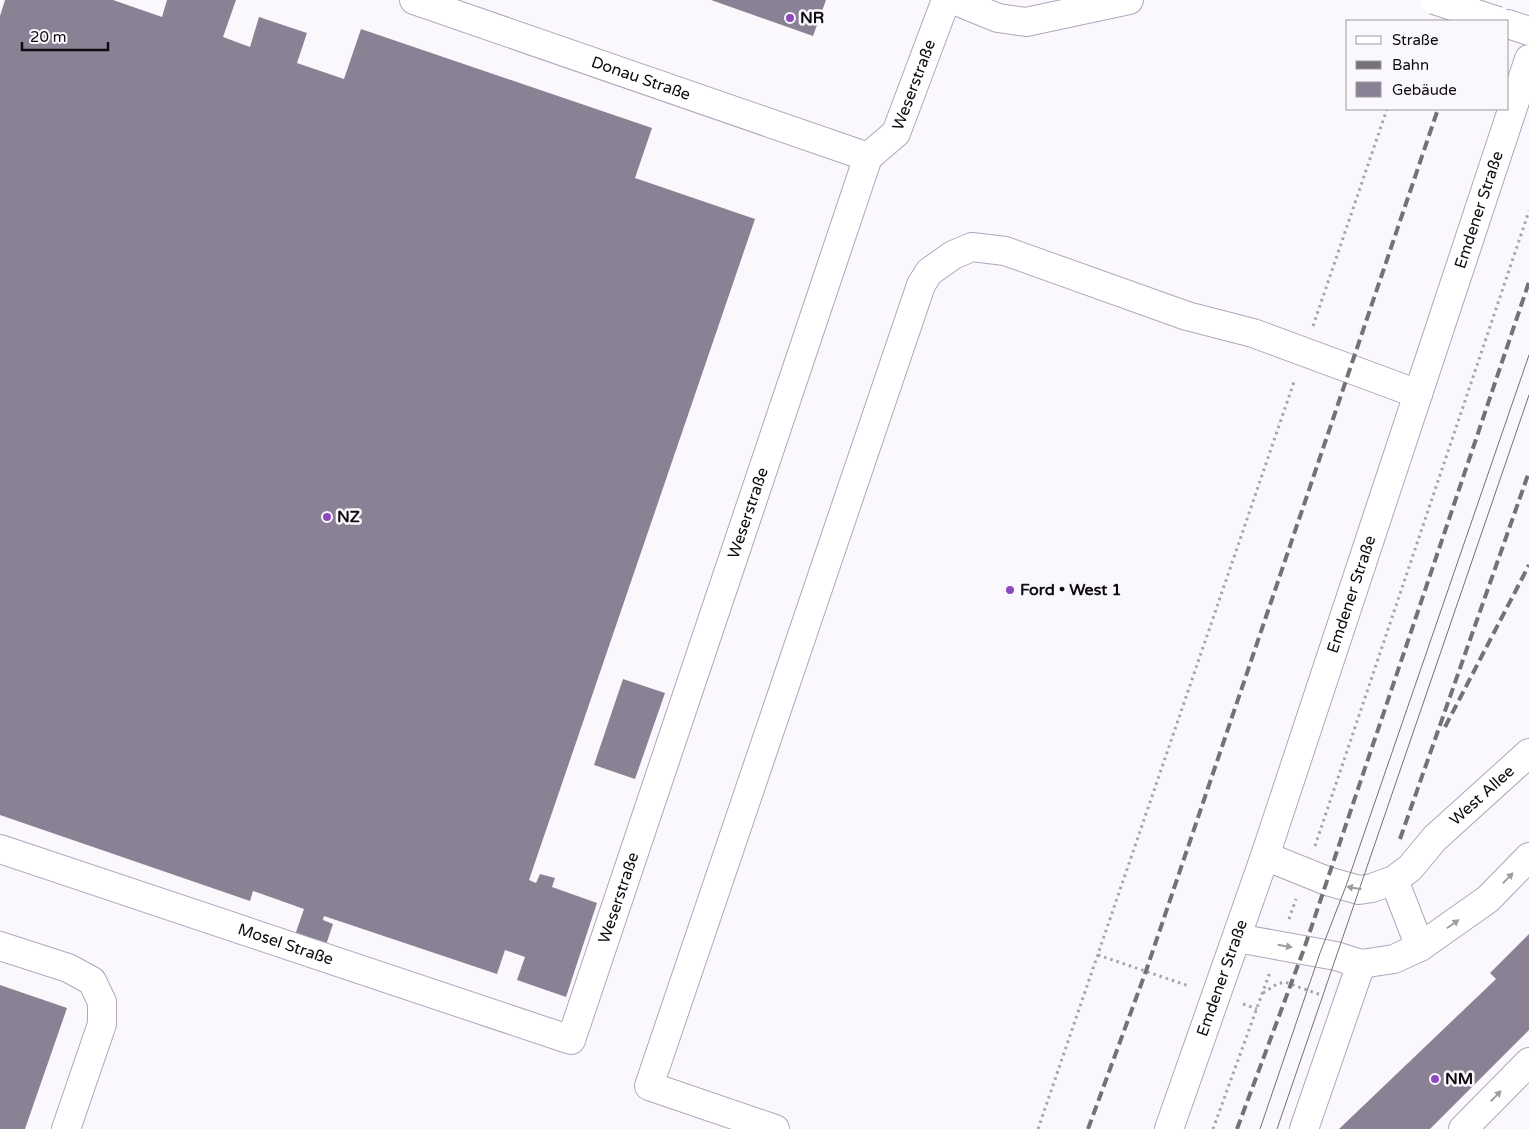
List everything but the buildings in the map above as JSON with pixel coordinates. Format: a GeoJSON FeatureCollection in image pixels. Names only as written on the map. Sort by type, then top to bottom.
{"type":"FeatureCollection","features":[{"type":"Feature","properties":{"kind":"street","name":"Donau Straße"},"geometry":{"type":"LineString","coordinates":[[414,0],[868,157]]}},
{"type":"Feature","properties":{"kind":"street","name":"Weserstraße"},"geometry":{"type":"LineString","coordinates":[[571,1040],[868,157],[896,133],[946,0]]}},
{"type":"Feature","properties":{"kind":"street"},"geometry":{"type":"LineString","coordinates":[[954,0],[998,18],[1026,22],[1129,0]]}},
{"type":"Feature","properties":{"kind":"street"},"geometry":{"type":"LineString","coordinates":[[1434,0],[1495,20]]}},
{"type":"Feature","properties":{"kind":"street"},"geometry":{"type":"LineString","coordinates":[[1509,24],[1529,32]]}},
{"type":"Feature","properties":{"kind":"street","name":"Emdener Straße"},"geometry":{"type":"LineString","coordinates":[[1169,1129],[1265,856],[1529,59]]}},
{"type":"Feature","properties":{"kind":"street"},"geometry":{"type":"LineString","coordinates":[[775,1129],[649,1086],[917,294],[929,272],[953,256],[972,247],[1005,251],[1187,316],[1253,333],[1418,394]]}},
{"type":"Feature","properties":{"kind":"street","name":"West Allee"},"geometry":{"type":"LineString","coordinates":[[1394,880],[1410,868],[1435,838],[1529,753]]}},
{"type":"Feature","properties":{"kind":"street","name":"Mosel Straße"},"geometry":{"type":"LineString","coordinates":[[0,849],[571,1040]]}},
{"type":"Feature","properties":{"kind":"street"},"geometry":{"type":"LineString","coordinates":[[1265,856],[1327,881],[1358,890],[1372,888],[1394,880],[1420,947]]}},
{"type":"Feature","properties":{"kind":"street"},"geometry":{"type":"LineString","coordinates":[[1237,938],[1336,956],[1361,964],[1394,959],[1420,947],[1488,899],[1529,857]]}},
{"type":"Feature","properties":{"kind":"street"},"geometry":{"type":"LineString","coordinates":[[0,946],[68,968],[92,981],[102,1002],[102,1024],[66,1129]]}},
{"type":"Feature","properties":{"kind":"street"},"geometry":{"type":"LineString","coordinates":[[1304,1129],[1361,964]]}},
{"type":"Feature","properties":{"kind":"street"},"geometry":{"type":"LineString","coordinates":[[1463,1129],[1529,1062]]}},
{"type":"Feature","properties":{"kind":"path"},"geometry":{"type":"LineString","coordinates":[[1038,1129],[1305,352],[1386,110]]}},
{"type":"Feature","properties":{"kind":"path"},"geometry":{"type":"LineString","coordinates":[[1213,1129],[1306,873],[1529,211]]}},
{"type":"Feature","properties":{"kind":"path"},"geometry":{"type":"LineString","coordinates":[[1098,955],[1257,1009]]}},
{"type":"Feature","properties":{"kind":"path"},"geometry":{"type":"LineString","coordinates":[[1263,993],[1276,984],[1285,982],[1347,1003]]}},
{"type":"Feature","properties":{"kind":"tram line"},"geometry":{"type":"LineString","coordinates":[[1260,1129],[1529,355]]}},
{"type":"Feature","properties":{"kind":"tram line"},"geometry":{"type":"LineString","coordinates":[[1277,1129],[1529,395]]}},
{"type":"Feature","properties":{"kind":"railway"},"geometry":{"type":"LineString","coordinates":[[1468,20],[1475,0]]}},
{"type":"Feature","properties":{"kind":"railway"},"geometry":{"type":"LineString","coordinates":[[1088,1129],[1146,971],[1438,110]]}},
{"type":"Feature","properties":{"kind":"railway"},"geometry":{"type":"LineString","coordinates":[[1237,1129],[1304,949],[1529,282]]}},
{"type":"Feature","properties":{"kind":"railway"},"geometry":{"type":"LineString","coordinates":[[1400,839],[1529,472]]}},
{"type":"Feature","properties":{"kind":"railway"},"geometry":{"type":"LineString","coordinates":[[1445,727],[1529,565]]}},
{"type":"Feature","properties":{"kind":"place","name":"NR"},"geometry":{"type":"Point","coordinates":[790,18]}},
{"type":"Feature","properties":{"kind":"place","name":"NZ"},"geometry":{"type":"Point","coordinates":[327,517]}},
{"type":"Feature","properties":{"kind":"place","name":"Ford • West 1"},"geometry":{"type":"Point","coordinates":[1010,590]}},
{"type":"Feature","properties":{"kind":"place","name":"NM"},"geometry":{"type":"Point","coordinates":[1435,1079]}}]}
